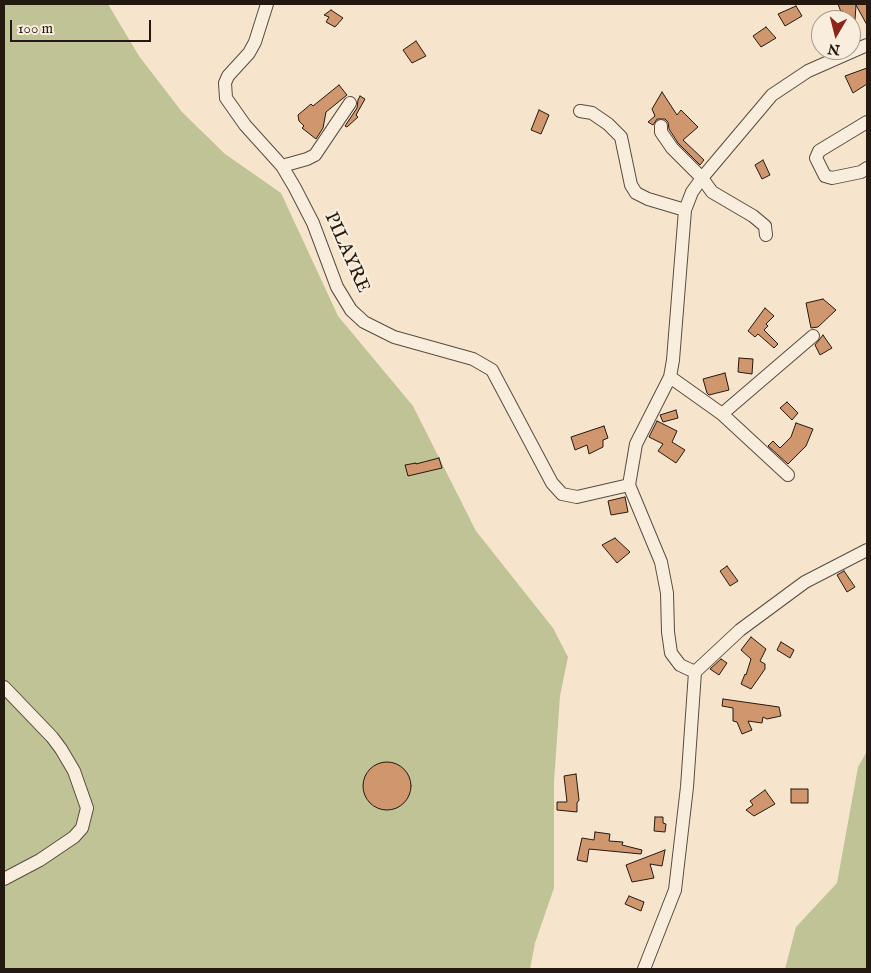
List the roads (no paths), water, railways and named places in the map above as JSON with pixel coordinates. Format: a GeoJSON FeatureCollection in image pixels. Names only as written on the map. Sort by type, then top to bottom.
{"type":"FeatureCollection","features":[{"type":"Feature","properties":{"kind":"street","name":"PILAYRE"},"geometry":{"type":"LineString","coordinates":[[267,4],[255,42],[249,53],[228,76],[225,84],[226,98],[234,111],[282,166],[313,223],[336,288],[343,299],[364,322],[394,337],[473,359],[492,370],[552,483],[562,494],[577,497],[629,485]]}},
{"type":"Feature","properties":{"kind":"street"},"geometry":{"type":"LineString","coordinates":[[695,672],[680,665],[671,654],[668,632],[667,593],[661,562],[629,485],[636,444],[670,377],[685,210],[692,192],[702,178],[772,94],[808,71],[867,46]]}},
{"type":"Feature","properties":{"kind":"street"},"geometry":{"type":"LineString","coordinates":[[282,166],[308,159],[315,155],[350,103]]}},
{"type":"Feature","properties":{"kind":"street"},"geometry":{"type":"LineString","coordinates":[[580,111],[592,113],[608,124],[621,137],[631,185],[636,193],[648,199],[685,210]]}},
{"type":"Feature","properties":{"kind":"street"},"geometry":{"type":"LineString","coordinates":[[867,122],[818,152],[816,158],[825,176],[832,178],[861,172],[867,168]]}},
{"type":"Feature","properties":{"kind":"street"},"geometry":{"type":"LineString","coordinates":[[661,126],[661,132],[672,148],[702,178],[712,192],[760,221],[764,226],[766,235]]}},
{"type":"Feature","properties":{"kind":"street"},"geometry":{"type":"LineString","coordinates":[[722,414],[813,336]]}},
{"type":"Feature","properties":{"kind":"street"},"geometry":{"type":"LineString","coordinates":[[670,377],[722,414],[788,475]]}},
{"type":"Feature","properties":{"kind":"street"},"geometry":{"type":"LineString","coordinates":[[644,969],[675,890],[687,787],[695,672],[740,630],[805,582],[867,550]]}},
{"type":"Feature","properties":{"kind":"street"},"geometry":{"type":"LineString","coordinates":[[4,687],[61,749],[74,771],[87,808],[82,828],[74,837],[40,860],[4,879]]}}]}
